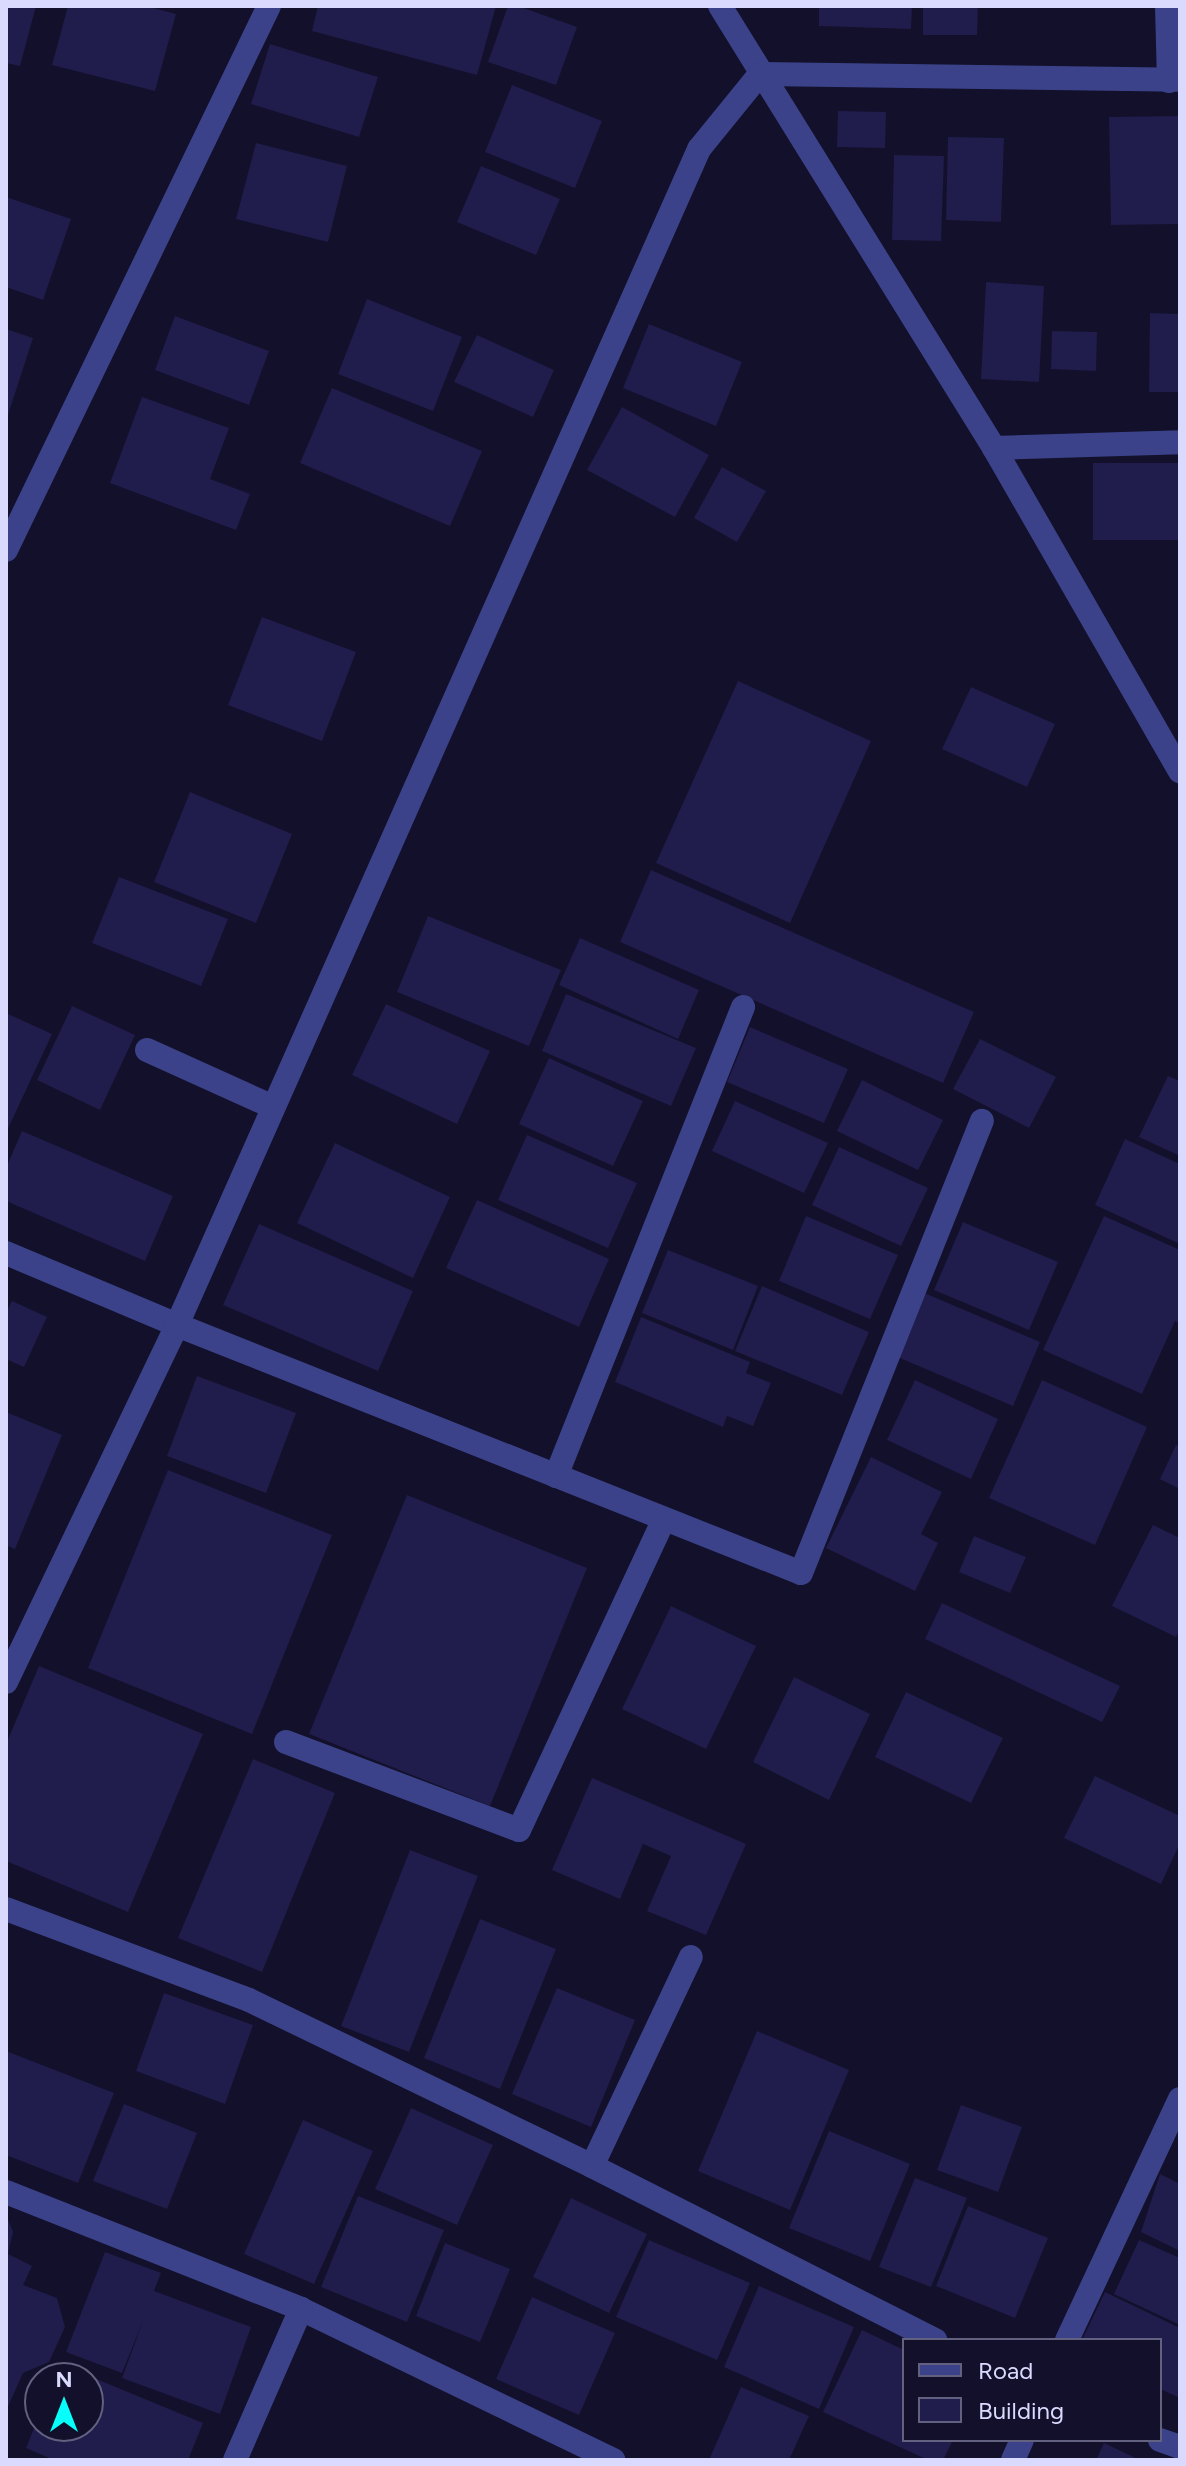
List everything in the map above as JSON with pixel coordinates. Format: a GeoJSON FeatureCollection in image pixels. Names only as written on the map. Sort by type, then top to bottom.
{"type":"FeatureCollection","features":[{"type":"Feature","properties":{"kind":"street"},"geometry":{"type":"LineString","coordinates":[[6,550],[269,6]]}},
{"type":"Feature","properties":{"kind":"street"},"geometry":{"type":"LineString","coordinates":[[720,6],[994,448],[1180,771]]}},
{"type":"Feature","properties":{"kind":"street"},"geometry":{"type":"LineString","coordinates":[[760,74],[1175,80],[1167,6]]}},
{"type":"Feature","properties":{"kind":"street"},"geometry":{"type":"LineString","coordinates":[[6,1682],[177,1325],[699,149],[760,74]]}},
{"type":"Feature","properties":{"kind":"street"},"geometry":{"type":"LineString","coordinates":[[994,448],[1180,442]]}},
{"type":"Feature","properties":{"kind":"street"},"geometry":{"type":"LineString","coordinates":[[556,1476],[743,1007]]}},
{"type":"Feature","properties":{"kind":"street"},"geometry":{"type":"LineString","coordinates":[[147,1050],[273,1107]]}},
{"type":"Feature","properties":{"kind":"street"},"geometry":{"type":"LineString","coordinates":[[6,1253],[177,1325],[801,1573],[982,1121]]}},
{"type":"Feature","properties":{"kind":"street"},"geometry":{"type":"LineString","coordinates":[[286,1742],[519,1830],[664,1519]]}},
{"type":"Feature","properties":{"kind":"street"},"geometry":{"type":"LineString","coordinates":[[6,1909],[249,2000],[592,2166],[931,2338]]}},
{"type":"Feature","properties":{"kind":"street"},"geometry":{"type":"LineString","coordinates":[[592,2166],[691,1957]]}},
{"type":"Feature","properties":{"kind":"street"},"geometry":{"type":"LineString","coordinates":[[1068,2338],[1180,2099]]}},
{"type":"Feature","properties":{"kind":"street"},"geometry":{"type":"LineString","coordinates":[[6,2192],[301,2309],[613,2460]]}},
{"type":"Feature","properties":{"kind":"street"},"geometry":{"type":"LineString","coordinates":[[235,2460],[301,2309]]}},
{"type":"Feature","properties":{"kind":"building"},"geometry":{"type":"Polygon","coordinates":[[[6,6],[36,6],[20,66],[6,63],[6,6]]]}},
{"type":"Feature","properties":{"kind":"building"},"geometry":{"type":"Polygon","coordinates":[[[68,6],[146,6],[176,14],[155,91],[52,65],[68,6]]]}},
{"type":"Feature","properties":{"kind":"building"},"geometry":{"type":"Polygon","coordinates":[[[318,6],[496,6],[477,75],[312,31],[318,6]]]}},
{"type":"Feature","properties":{"kind":"building"},"geometry":{"type":"Polygon","coordinates":[[[508,6],[518,6],[577,27],[556,85],[488,62],[508,6]]]}},
{"type":"Feature","properties":{"kind":"building"},"geometry":{"type":"Polygon","coordinates":[[[819,6],[912,6],[911,29],[819,26],[819,6]]]}},
{"type":"Feature","properties":{"kind":"building"},"geometry":{"type":"Polygon","coordinates":[[[923,6],[978,6],[977,35],[923,35],[923,6]]]}},
{"type":"Feature","properties":{"kind":"building"},"geometry":{"type":"Polygon","coordinates":[[[270,44],[378,77],[359,137],[251,104],[270,44]]]}},
{"type":"Feature","properties":{"kind":"building"},"geometry":{"type":"Polygon","coordinates":[[[512,85],[602,121],[575,188],[485,152],[512,85]]]}},
{"type":"Feature","properties":{"kind":"building"},"geometry":{"type":"Polygon","coordinates":[[[838,111],[886,112],[885,148],[837,147],[838,111]]]}},
{"type":"Feature","properties":{"kind":"building"},"geometry":{"type":"Polygon","coordinates":[[[1180,116],[1180,224],[1111,225],[1109,117],[1180,116]]]}},
{"type":"Feature","properties":{"kind":"building"},"geometry":{"type":"Polygon","coordinates":[[[948,137],[1004,138],[1001,222],[946,220],[948,137]]]}},
{"type":"Feature","properties":{"kind":"building"},"geometry":{"type":"Polygon","coordinates":[[[256,143],[347,166],[328,242],[236,219],[256,143]]]}},
{"type":"Feature","properties":{"kind":"building"},"geometry":{"type":"Polygon","coordinates":[[[894,155],[944,156],[941,241],[892,240],[894,155]]]}},
{"type":"Feature","properties":{"kind":"building"},"geometry":{"type":"Polygon","coordinates":[[[481,166],[560,199],[536,255],[457,222],[481,166]]]}},
{"type":"Feature","properties":{"kind":"building"},"geometry":{"type":"Polygon","coordinates":[[[6,197],[71,219],[43,300],[6,287],[6,197]]]}},
{"type":"Feature","properties":{"kind":"building"},"geometry":{"type":"Polygon","coordinates":[[[986,282],[1044,286],[1039,382],[981,379],[986,282]]]}},
{"type":"Feature","properties":{"kind":"building"},"geometry":{"type":"Polygon","coordinates":[[[367,299],[462,337],[433,411],[338,374],[367,299]]]}},
{"type":"Feature","properties":{"kind":"building"},"geometry":{"type":"Polygon","coordinates":[[[1150,313],[1180,314],[1180,392],[1149,392],[1150,313]]]}},
{"type":"Feature","properties":{"kind":"building"},"geometry":{"type":"Polygon","coordinates":[[[175,316],[269,351],[249,405],[155,370],[175,316]]]}},
{"type":"Feature","properties":{"kind":"building"},"geometry":{"type":"Polygon","coordinates":[[[649,324],[742,362],[716,426],[623,388],[649,324]]]}},
{"type":"Feature","properties":{"kind":"building"},"geometry":{"type":"Polygon","coordinates":[[[6,329],[33,338],[7,418],[6,418],[6,329]]]}},
{"type":"Feature","properties":{"kind":"building"},"geometry":{"type":"Polygon","coordinates":[[[1052,331],[1097,332],[1096,371],[1051,369],[1052,331]]]}},
{"type":"Feature","properties":{"kind":"building"},"geometry":{"type":"Polygon","coordinates":[[[477,335],[554,370],[533,417],[454,382],[477,335]]]}},
{"type":"Feature","properties":{"kind":"building"},"geometry":{"type":"Polygon","coordinates":[[[332,388],[482,451],[450,526],[300,463],[332,388]]]}},
{"type":"Feature","properties":{"kind":"building"},"geometry":{"type":"Polygon","coordinates":[[[142,397],[229,428],[210,479],[250,494],[236,530],[110,483],[142,397]]]}},
{"type":"Feature","properties":{"kind":"building"},"geometry":{"type":"Polygon","coordinates":[[[622,407],[709,455],[675,517],[587,470],[622,407]]]}},
{"type":"Feature","properties":{"kind":"building"},"geometry":{"type":"Polygon","coordinates":[[[1093,463],[1180,463],[1180,540],[1093,540],[1093,463]]]}},
{"type":"Feature","properties":{"kind":"building"},"geometry":{"type":"Polygon","coordinates":[[[722,467],[766,491],[737,542],[694,518],[722,467]]]}},
{"type":"Feature","properties":{"kind":"building"},"geometry":{"type":"Polygon","coordinates":[[[262,617],[356,652],[322,741],[228,705],[262,617]]]}},
{"type":"Feature","properties":{"kind":"building"},"geometry":{"type":"Polygon","coordinates":[[[738,681],[871,741],[790,923],[656,863],[738,681]]]}},
{"type":"Feature","properties":{"kind":"building"},"geometry":{"type":"Polygon","coordinates":[[[971,687],[1055,724],[1027,787],[942,749],[971,687]]]}},
{"type":"Feature","properties":{"kind":"building"},"geometry":{"type":"Polygon","coordinates":[[[190,792],[292,834],[256,923],[154,882],[190,792]]]}},
{"type":"Feature","properties":{"kind":"building"},"geometry":{"type":"Polygon","coordinates":[[[651,870],[974,1012],[943,1083],[620,942],[651,870]]]}},
{"type":"Feature","properties":{"kind":"building"},"geometry":{"type":"Polygon","coordinates":[[[119,877],[228,919],[201,986],[92,943],[119,877]]]}},
{"type":"Feature","properties":{"kind":"building"},"geometry":{"type":"Polygon","coordinates":[[[428,916],[561,970],[529,1046],[397,992],[428,916]]]}},
{"type":"Feature","properties":{"kind":"building"},"geometry":{"type":"Polygon","coordinates":[[[580,938],[699,990],[678,1039],[559,985],[580,938]]]}},
{"type":"Feature","properties":{"kind":"building"},"geometry":{"type":"Polygon","coordinates":[[[566,994],[696,1048],[671,1106],[542,1051],[566,994]]]}},
{"type":"Feature","properties":{"kind":"building"},"geometry":{"type":"Polygon","coordinates":[[[386,1004],[490,1051],[457,1124],[352,1075],[386,1004]]]}},
{"type":"Feature","properties":{"kind":"building"},"geometry":{"type":"Polygon","coordinates":[[[72,1006],[135,1035],[100,1110],[37,1080],[72,1006]]]}},
{"type":"Feature","properties":{"kind":"building"},"geometry":{"type":"Polygon","coordinates":[[[6,1013],[52,1034],[6,1133],[6,1013]]]}},
{"type":"Feature","properties":{"kind":"building"},"geometry":{"type":"Polygon","coordinates":[[[750,1027],[848,1069],[824,1123],[727,1082],[750,1027]]]}},
{"type":"Feature","properties":{"kind":"building"},"geometry":{"type":"Polygon","coordinates":[[[980,1039],[1056,1077],[1029,1128],[953,1089],[980,1039]]]}},
{"type":"Feature","properties":{"kind":"building"},"geometry":{"type":"Polygon","coordinates":[[[549,1058],[643,1101],[613,1166],[519,1124],[549,1058]]]}},
{"type":"Feature","properties":{"kind":"building"},"geometry":{"type":"Polygon","coordinates":[[[1168,1076],[1180,1081],[1180,1156],[1139,1137],[1168,1076]]]}},
{"type":"Feature","properties":{"kind":"building"},"geometry":{"type":"Polygon","coordinates":[[[862,1080],[943,1120],[918,1170],[837,1131],[862,1080]]]}},
{"type":"Feature","properties":{"kind":"building"},"geometry":{"type":"Polygon","coordinates":[[[735,1101],[828,1143],[804,1193],[712,1151],[735,1101]]]}},
{"type":"Feature","properties":{"kind":"building"},"geometry":{"type":"Polygon","coordinates":[[[22,1131],[173,1196],[145,1261],[6,1201],[6,1168],[22,1131]]]}},
{"type":"Feature","properties":{"kind":"building"},"geometry":{"type":"Polygon","coordinates":[[[527,1135],[637,1183],[608,1248],[498,1200],[527,1135]]]}},
{"type":"Feature","properties":{"kind":"building"},"geometry":{"type":"Polygon","coordinates":[[[1125,1139],[1180,1164],[1180,1244],[1095,1205],[1125,1139]]]}},
{"type":"Feature","properties":{"kind":"building"},"geometry":{"type":"Polygon","coordinates":[[[335,1143],[450,1197],[413,1278],[297,1223],[335,1143]]]}},
{"type":"Feature","properties":{"kind":"building"},"geometry":{"type":"Polygon","coordinates":[[[839,1147],[928,1188],[901,1246],[812,1205],[839,1147]]]}},
{"type":"Feature","properties":{"kind":"building"},"geometry":{"type":"Polygon","coordinates":[[[477,1200],[609,1259],[579,1327],[446,1268],[477,1200]]]}},
{"type":"Feature","properties":{"kind":"building"},"geometry":{"type":"Polygon","coordinates":[[[806,1216],[898,1255],[870,1319],[779,1281],[806,1216]]]}},
{"type":"Feature","properties":{"kind":"building"},"geometry":{"type":"Polygon","coordinates":[[[1104,1216],[1180,1250],[1180,1324],[1175,1321],[1142,1394],[1043,1350],[1104,1216]]]}},
{"type":"Feature","properties":{"kind":"building"},"geometry":{"type":"Polygon","coordinates":[[[963,1222],[1058,1262],[1029,1330],[934,1290],[963,1222]]]}},
{"type":"Feature","properties":{"kind":"building"},"geometry":{"type":"Polygon","coordinates":[[[259,1224],[413,1291],[378,1371],[223,1305],[259,1224]]]}},
{"type":"Feature","properties":{"kind":"building"},"geometry":{"type":"Polygon","coordinates":[[[668,1250],[758,1286],[733,1350],[642,1313],[668,1250]]]}},
{"type":"Feature","properties":{"kind":"building"},"geometry":{"type":"Polygon","coordinates":[[[762,1286],[869,1332],[842,1395],[735,1351],[762,1286]]]}},
{"type":"Feature","properties":{"kind":"building"},"geometry":{"type":"Polygon","coordinates":[[[922,1292],[1040,1342],[1013,1406],[895,1356],[922,1292]]]}},
{"type":"Feature","properties":{"kind":"building"},"geometry":{"type":"Polygon","coordinates":[[[12,1301],[47,1317],[24,1367],[6,1359],[6,1313],[12,1301]]]}},
{"type":"Feature","properties":{"kind":"building"},"geometry":{"type":"Polygon","coordinates":[[[641,1317],[750,1362],[746,1373],[771,1383],[753,1426],[727,1416],[723,1427],[615,1382],[641,1317]]]}},
{"type":"Feature","properties":{"kind":"building"},"geometry":{"type":"Polygon","coordinates":[[[197,1376],[296,1413],[266,1493],[167,1456],[197,1376]]]}},
{"type":"Feature","properties":{"kind":"building"},"geometry":{"type":"Polygon","coordinates":[[[915,1380],[998,1419],[971,1479],[887,1440],[915,1380]]]}},
{"type":"Feature","properties":{"kind":"building"},"geometry":{"type":"Polygon","coordinates":[[[1042,1380],[1147,1427],[1095,1545],[989,1498],[1042,1380]]]}},
{"type":"Feature","properties":{"kind":"building"},"geometry":{"type":"Polygon","coordinates":[[[6,1412],[62,1435],[15,1549],[6,1545],[6,1412]]]}},
{"type":"Feature","properties":{"kind":"building"},"geometry":{"type":"Polygon","coordinates":[[[1176,1445],[1180,1447],[1180,1489],[1160,1479],[1176,1445]]]}},
{"type":"Feature","properties":{"kind":"building"},"geometry":{"type":"Polygon","coordinates":[[[871,1457],[942,1492],[921,1534],[938,1543],[915,1591],[826,1548],[871,1457]]]}},
{"type":"Feature","properties":{"kind":"building"},"geometry":{"type":"Polygon","coordinates":[[[168,1470],[332,1535],[252,1734],[88,1668],[168,1470]]]}},
{"type":"Feature","properties":{"kind":"building"},"geometry":{"type":"Polygon","coordinates":[[[407,1495],[587,1568],[490,1806],[309,1734],[407,1495]]]}},
{"type":"Feature","properties":{"kind":"building"},"geometry":{"type":"Polygon","coordinates":[[[1153,1525],[1180,1538],[1180,1630],[1176,1637],[1112,1606],[1153,1525]]]}},
{"type":"Feature","properties":{"kind":"building"},"geometry":{"type":"Polygon","coordinates":[[[974,1536],[1026,1557],[1010,1593],[959,1572],[974,1536]]]}},
{"type":"Feature","properties":{"kind":"building"},"geometry":{"type":"Polygon","coordinates":[[[942,1603],[1120,1686],[1102,1722],[925,1639],[942,1603]]]}},
{"type":"Feature","properties":{"kind":"building"},"geometry":{"type":"Polygon","coordinates":[[[671,1606],[756,1646],[706,1749],[622,1709],[671,1606]]]}},
{"type":"Feature","properties":{"kind":"building"},"geometry":{"type":"Polygon","coordinates":[[[39,1666],[203,1734],[128,1912],[6,1861],[6,1744],[39,1666]]]}},
{"type":"Feature","properties":{"kind":"building"},"geometry":{"type":"Polygon","coordinates":[[[794,1677],[870,1714],[829,1800],[753,1762],[794,1677]]]}},
{"type":"Feature","properties":{"kind":"building"},"geometry":{"type":"Polygon","coordinates":[[[906,1692],[1003,1738],[971,1803],[875,1757],[906,1692]]]}},
{"type":"Feature","properties":{"kind":"building"},"geometry":{"type":"Polygon","coordinates":[[[253,1759],[335,1793],[262,1972],[178,1938],[253,1759]]]}},
{"type":"Feature","properties":{"kind":"building"},"geometry":{"type":"Polygon","coordinates":[[[1095,1776],[1180,1816],[1180,1843],[1161,1884],[1064,1838],[1095,1776]]]}},
{"type":"Feature","properties":{"kind":"building"},"geometry":{"type":"Polygon","coordinates":[[[592,1778],[746,1844],[706,1935],[647,1911],[671,1856],[643,1844],[620,1899],[552,1870],[592,1778]]]}},
{"type":"Feature","properties":{"kind":"building"},"geometry":{"type":"Polygon","coordinates":[[[410,1850],[478,1876],[409,2052],[341,2026],[410,1850]]]}},
{"type":"Feature","properties":{"kind":"building"},"geometry":{"type":"Polygon","coordinates":[[[480,1919],[556,1949],[500,2089],[424,2058],[480,1919]]]}},
{"type":"Feature","properties":{"kind":"building"},"geometry":{"type":"Polygon","coordinates":[[[557,1988],[635,2020],[591,2127],[512,2094],[557,1988]]]}},
{"type":"Feature","properties":{"kind":"building"},"geometry":{"type":"Polygon","coordinates":[[[164,1993],[253,2025],[225,2104],[136,2071],[164,1993]]]}},
{"type":"Feature","properties":{"kind":"building"},"geometry":{"type":"Polygon","coordinates":[[[757,2031],[849,2070],[790,2210],[698,2171],[757,2031]]]}},
{"type":"Feature","properties":{"kind":"building"},"geometry":{"type":"Polygon","coordinates":[[[6,2051],[114,2093],[78,2183],[6,2155],[6,2051]]]}},
{"type":"Feature","properties":{"kind":"building"},"geometry":{"type":"Polygon","coordinates":[[[124,2104],[197,2133],[167,2209],[93,2181],[124,2104]]]}},
{"type":"Feature","properties":{"kind":"building"},"geometry":{"type":"Polygon","coordinates":[[[961,2105],[1022,2127],[998,2192],[937,2170],[961,2105]]]}},
{"type":"Feature","properties":{"kind":"building"},"geometry":{"type":"Polygon","coordinates":[[[411,2108],[493,2145],[457,2225],[375,2189],[411,2108]]]}},
{"type":"Feature","properties":{"kind":"building"},"geometry":{"type":"Polygon","coordinates":[[[303,2120],[373,2151],[314,2284],[244,2254],[303,2120]]]}},
{"type":"Feature","properties":{"kind":"building"},"geometry":{"type":"Polygon","coordinates":[[[829,2131],[910,2164],[870,2261],[789,2228],[829,2131]]]}},
{"type":"Feature","properties":{"kind":"building"},"geometry":{"type":"Polygon","coordinates":[[[1160,2174],[1180,2184],[1180,2251],[1141,2232],[1160,2174]]]}},
{"type":"Feature","properties":{"kind":"building"},"geometry":{"type":"Polygon","coordinates":[[[915,2178],[967,2198],[931,2287],[879,2267],[915,2178]]]}},
{"type":"Feature","properties":{"kind":"building"},"geometry":{"type":"Polygon","coordinates":[[[358,2196],[444,2230],[407,2322],[321,2287],[358,2196]]]}},
{"type":"Feature","properties":{"kind":"building"},"geometry":{"type":"Polygon","coordinates":[[[571,2198],[647,2234],[609,2313],[533,2277],[571,2198]]]}},
{"type":"Feature","properties":{"kind":"building"},"geometry":{"type":"Polygon","coordinates":[[[968,2206],[1048,2238],[1015,2318],[936,2286],[968,2206]]]}},
{"type":"Feature","properties":{"kind":"building"},"geometry":{"type":"Polygon","coordinates":[[[6,2214],[13,2232],[8,2254],[32,2266],[23,2285],[57,2298],[65,2327],[49,2362],[24,2362],[24,2373],[6,2411],[6,2214]]]}},
{"type":"Feature","properties":{"kind":"building"},"geometry":{"type":"Polygon","coordinates":[[[649,2240],[750,2283],[717,2360],[616,2317],[649,2240]]]}},
{"type":"Feature","properties":{"kind":"building"},"geometry":{"type":"Polygon","coordinates":[[[1139,2240],[1180,2258],[1180,2325],[1114,2294],[1139,2240]]]}},
{"type":"Feature","properties":{"kind":"building"},"geometry":{"type":"Polygon","coordinates":[[[445,2243],[510,2269],[480,2342],[416,2316],[445,2243]]]}},
{"type":"Feature","properties":{"kind":"building"},"geometry":{"type":"Polygon","coordinates":[[[105,2252],[161,2273],[154,2291],[251,2327],[220,2414],[122,2378],[143,2321],[122,2373],[104,2366],[104,2362],[93,2362],[66,2352],[105,2252]]]}},
{"type":"Feature","properties":{"kind":"building"},"geometry":{"type":"Polygon","coordinates":[[[759,2286],[854,2327],[819,2409],[724,2367],[759,2286]]]}},
{"type":"Feature","properties":{"kind":"building"},"geometry":{"type":"Polygon","coordinates":[[[1105,2292],[1180,2328],[1180,2398],[1162,2390],[1162,2338],[1083,2338],[1105,2292]]]}},
{"type":"Feature","properties":{"kind":"building"},"geometry":{"type":"Polygon","coordinates":[[[532,2297],[615,2333],[579,2415],[496,2379],[532,2297]]]}},
{"type":"Feature","properties":{"kind":"building"},"geometry":{"type":"Polygon","coordinates":[[[862,2330],[902,2349],[902,2442],[952,2442],[943,2460],[928,2460],[823,2412],[862,2330]]]}},
{"type":"Feature","properties":{"kind":"building"},"geometry":{"type":"Polygon","coordinates":[[[104,2382],[203,2423],[188,2460],[54,2460],[26,2448],[28,2442],[104,2442],[104,2382]]]}},
{"type":"Feature","properties":{"kind":"building"},"geometry":{"type":"Polygon","coordinates":[[[741,2387],[809,2416],[789,2460],[709,2460],[741,2387]]]}},
{"type":"Feature","properties":{"kind":"building"},"geometry":{"type":"Polygon","coordinates":[[[1104,2443],[1140,2460],[1096,2460],[1104,2443]]]}}]}
